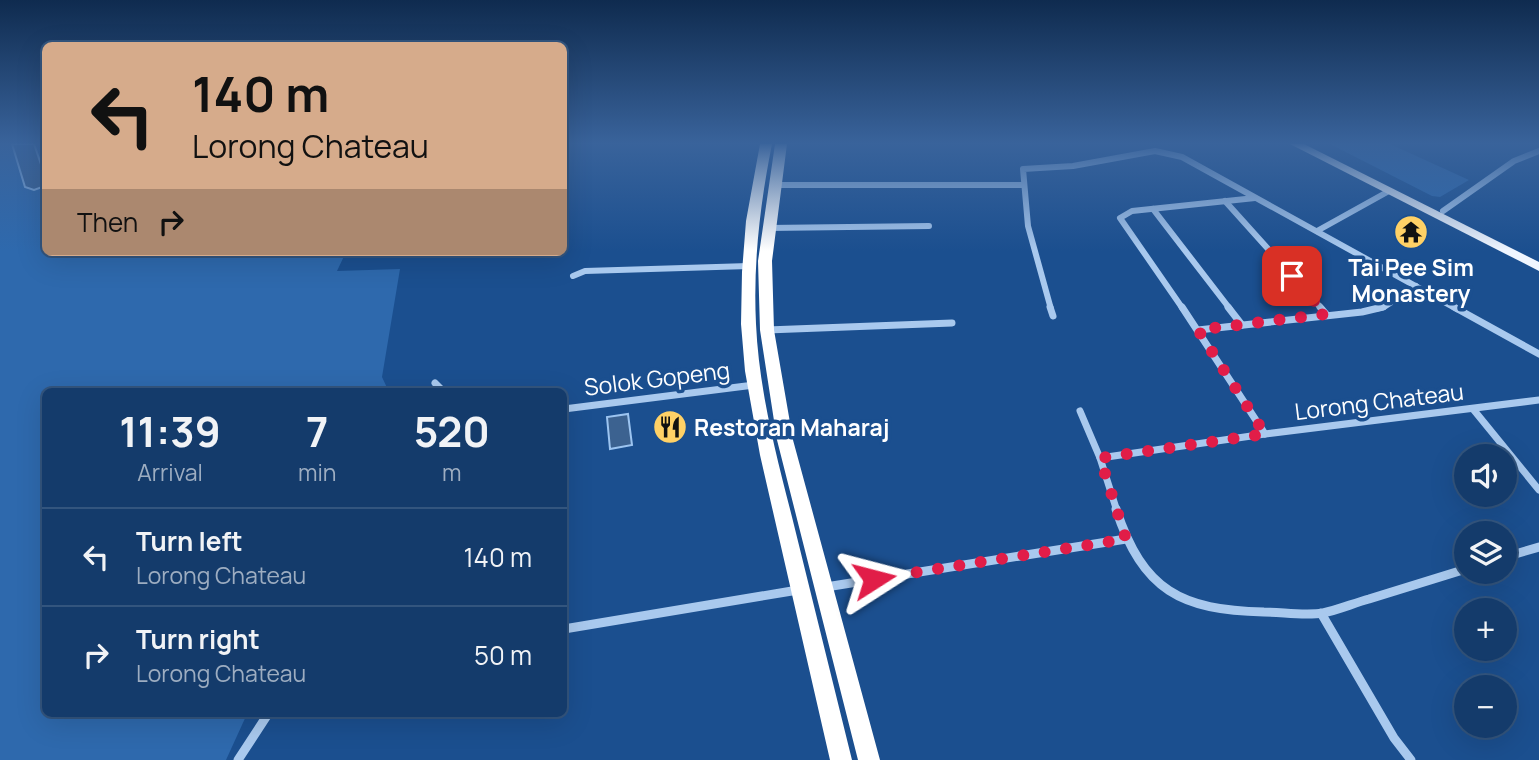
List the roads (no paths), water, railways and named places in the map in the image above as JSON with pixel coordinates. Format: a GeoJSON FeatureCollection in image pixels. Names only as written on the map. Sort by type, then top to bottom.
{"type":"FeatureCollection","features":[{"type":"Feature","properties":{"kind":"highway"},"geometry":{"type":"LineString","coordinates":[[759,179],[753,207],[748,266],[749,335],[754,385],[799,590],[841,760]]}},
{"type":"Feature","properties":{"kind":"highway"},"geometry":{"type":"LineString","coordinates":[[775,179],[765,261],[767,330],[785,440],[869,760]]}},
{"type":"Feature","properties":{"kind":"main road"},"geometry":{"type":"LineString","coordinates":[[1366,179],[1539,267]]}},
{"type":"Feature","properties":{"kind":"main road"},"geometry":{"type":"LineString","coordinates":[[1379,179],[1539,259]]}},
{"type":"Feature","properties":{"kind":"main road"},"geometry":{"type":"LineString","coordinates":[[1443,211],[1446,218],[1478,236]]}},
{"type":"Feature","properties":{"kind":"street"},"geometry":{"type":"LineString","coordinates":[[1023,179],[1024,214],[1030,242],[1054,316]]}},
{"type":"Feature","properties":{"kind":"street"},"geometry":{"type":"LineString","coordinates":[[1222,179],[1539,354]]}},
{"type":"Feature","properties":{"kind":"street"},"geometry":{"type":"LineString","coordinates":[[1443,211],[1488,179]]}},
{"type":"Feature","properties":{"kind":"street"},"geometry":{"type":"LineString","coordinates":[[774,185],[1023,185]]}},
{"type":"Feature","properties":{"kind":"street"},"geometry":{"type":"LineString","coordinates":[[1317,231],[1389,191]]}},
{"type":"Feature","properties":{"kind":"street"},"geometry":{"type":"LineString","coordinates":[[1255,198],[1124,213],[1120,218],[1198,330],[1265,434]]}},
{"type":"Feature","properties":{"kind":"street"},"geometry":{"type":"LineString","coordinates":[[1226,201],[1326,314]]}},
{"type":"Feature","properties":{"kind":"street"},"geometry":{"type":"LineString","coordinates":[[1153,209],[1242,325]]}},
{"type":"Feature","properties":{"kind":"street"},"geometry":{"type":"LineString","coordinates":[[768,228],[929,226]]}},
{"type":"Feature","properties":{"kind":"street"},"geometry":{"type":"LineString","coordinates":[[573,276],[585,271],[748,266]]}},
{"type":"Feature","properties":{"kind":"street"},"geometry":{"type":"LineString","coordinates":[[1198,330],[1362,312],[1384,307],[1416,286]]}},
{"type":"Feature","properties":{"kind":"street"},"geometry":{"type":"LineString","coordinates":[[767,330],[952,323]]}},
{"type":"Feature","properties":{"kind":"street"},"geometry":{"type":"LineString","coordinates":[[435,383],[440,388]]}},
{"type":"Feature","properties":{"kind":"street","name":"Solok Gopeng"},"geometry":{"type":"LineString","coordinates":[[567,409],[754,385]]}},
{"type":"Feature","properties":{"kind":"street","name":"Lorong Chateau"},"geometry":{"type":"LineString","coordinates":[[1100,458],[1265,434],[1539,400]]}},
{"type":"Feature","properties":{"kind":"street"},"geometry":{"type":"LineString","coordinates":[[1473,409],[1539,490]]}},
{"type":"Feature","properties":{"kind":"street"},"geometry":{"type":"LineString","coordinates":[[1080,411],[1100,458],[1126,539],[1139,562],[1153,579],[1175,595],[1199,606],[1225,611],[1321,613],[1454,573]]}},
{"type":"Feature","properties":{"kind":"street"},"geometry":{"type":"LineString","coordinates":[[824,587],[1126,539]]}},
{"type":"Feature","properties":{"kind":"street"},"geometry":{"type":"LineString","coordinates":[[1517,553],[1539,547]]}},
{"type":"Feature","properties":{"kind":"street"},"geometry":{"type":"LineString","coordinates":[[567,629],[799,590]]}},
{"type":"Feature","properties":{"kind":"street"},"geometry":{"type":"LineString","coordinates":[[1321,613],[1394,738],[1411,760]]}},
{"type":"Feature","properties":{"kind":"street"},"geometry":{"type":"LineString","coordinates":[[238,760],[266,717]]}},
{"type":"Feature","properties":{"kind":"place","name":"Tai Pee Sim Monastery"},"geometry":{"type":"Point","coordinates":[1411,232]}},
{"type":"Feature","properties":{"kind":"place","name":"Restoran Maharaj"},"geometry":{"type":"Point","coordinates":[670,427]}}]}
